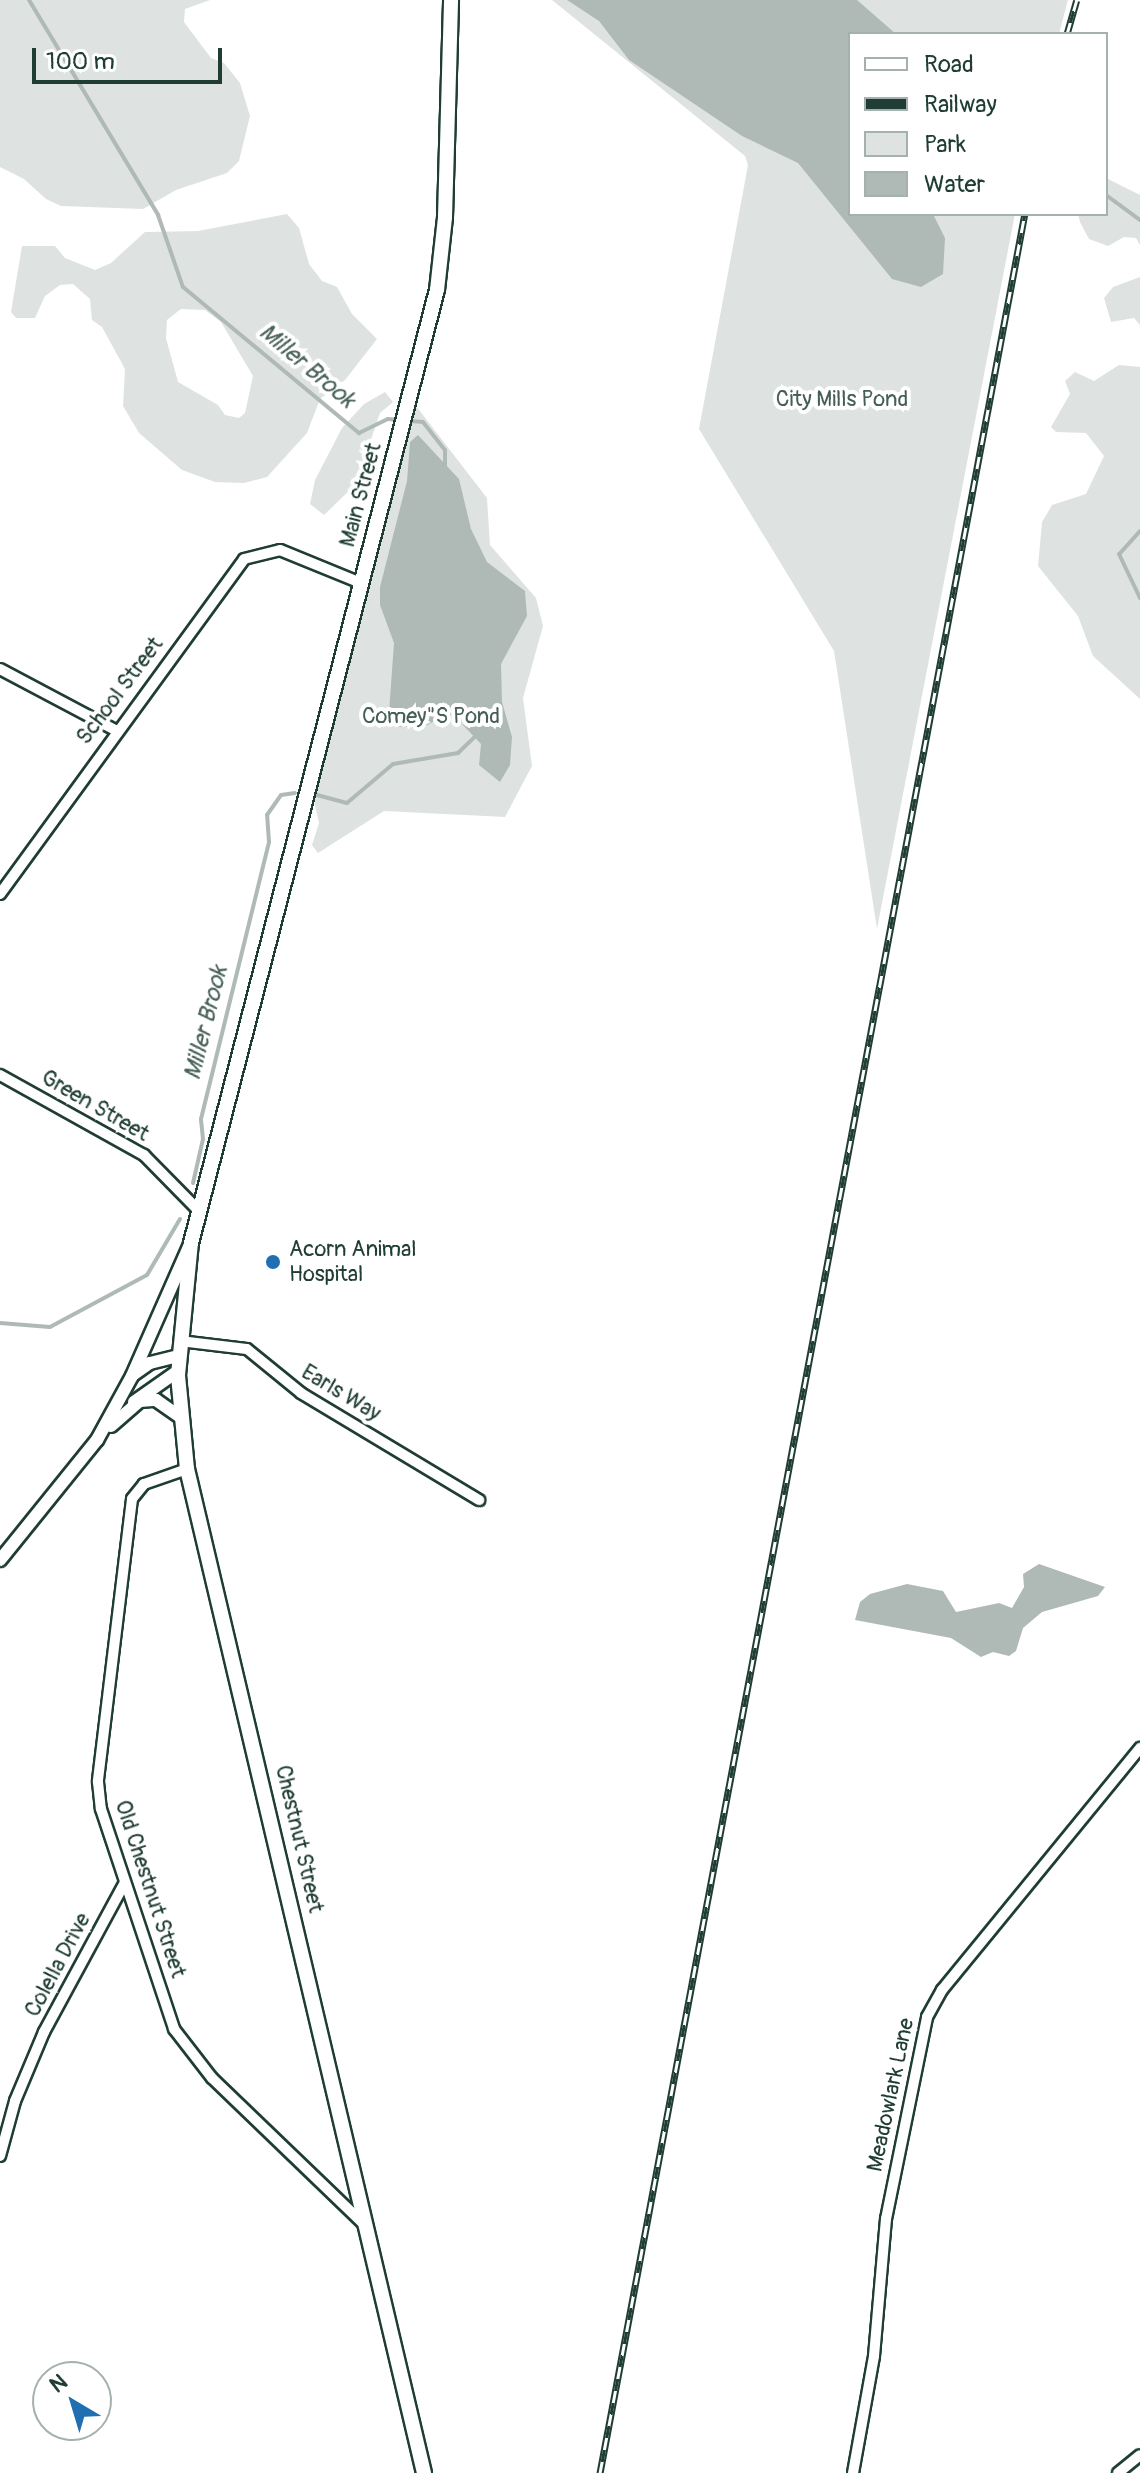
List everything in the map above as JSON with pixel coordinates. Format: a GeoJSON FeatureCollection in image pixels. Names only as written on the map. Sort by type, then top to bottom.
{"type":"FeatureCollection","features":[{"type":"Feature","properties":{"kind":"main road","name":"Main Street"},"geometry":{"type":"LineString","coordinates":[[200,1212],[407,408],[443,250],[451,0]]}},
{"type":"Feature","properties":{"kind":"main road","name":"Chestnut Street"},"geometry":{"type":"LineString","coordinates":[[200,1212],[191,1243],[179,1348],[179,1416],[187,1469],[424,2473]]}},
{"type":"Feature","properties":{"kind":"street","name":"School Street"},"geometry":{"type":"LineString","coordinates":[[0,894],[115,730],[244,559],[280,550],[361,583]]}},
{"type":"Feature","properties":{"kind":"street"},"geometry":{"type":"LineString","coordinates":[[0,669],[115,730]]}},
{"type":"Feature","properties":{"kind":"street","name":"Green Street"},"geometry":{"type":"LineString","coordinates":[[0,1075],[144,1155],[200,1212]]}},
{"type":"Feature","properties":{"kind":"street"},"geometry":{"type":"LineString","coordinates":[[97,1440],[132,1376],[191,1243]]}},
{"type":"Feature","properties":{"kind":"street"},"geometry":{"type":"LineString","coordinates":[[132,1376],[179,1348]]}},
{"type":"Feature","properties":{"kind":"street","name":"Earls Way"},"geometry":{"type":"LineString","coordinates":[[179,1348],[247,1349],[285,1383],[479,1500]]}},
{"type":"Feature","properties":{"kind":"street"},"geometry":{"type":"LineString","coordinates":[[0,1560],[97,1440],[129,1407],[178,1371]]}},
{"type":"Feature","properties":{"kind":"street"},"geometry":{"type":"LineString","coordinates":[[129,1407],[156,1400],[179,1416]]}},
{"type":"Feature","properties":{"kind":"street","name":"Old Chestnut Street"},"geometry":{"type":"LineString","coordinates":[[187,1469],[144,1484],[132,1499],[98,1782],[124,1884],[174,2029],[190,2052],[368,2229]]}},
{"type":"Feature","properties":{"kind":"street","name":"Meadowlark Lane"},"geometry":{"type":"LineString","coordinates":[[853,2473],[874,2356],[881,2246],[927,2017],[942,1990],[1140,1748]]}},
{"type":"Feature","properties":{"kind":"street","name":"Colella Drive"},"geometry":{"type":"LineString","coordinates":[[0,2156],[15,2101],[44,2032],[124,1884]]}},
{"type":"Feature","properties":{"kind":"street"},"geometry":{"type":"LineString","coordinates":[[1118,2473],[1140,2455]]}},
{"type":"Feature","properties":{"kind":"green space"},"geometry":{"type":"Polygon","coordinates":[[[0,0],[210,0],[185,9],[184,22],[211,58],[224,63],[240,83],[250,116],[239,161],[227,173],[176,190],[143,209],[61,206],[46,199],[24,179],[0,167],[0,0]]]}},
{"type":"Feature","properties":{"kind":"green space","name":"City Mills Pond"},"geometry":{"type":"Polygon","coordinates":[[[552,0],[1068,0],[1060,32],[848,32],[848,216],[1015,216],[877,929],[834,651],[699,429],[748,165],[745,156],[552,0]]]}},
{"type":"Feature","properties":{"kind":"green space"},"geometry":{"type":"Polygon","coordinates":[[[1108,179],[1140,195],[1140,245],[1136,238],[1124,237],[1108,246],[1089,239],[1078,216],[1108,216],[1108,179]]]}},
{"type":"Feature","properties":{"kind":"green space"},"geometry":{"type":"Polygon","coordinates":[[[287,214],[299,228],[309,264],[322,281],[337,287],[352,314],[377,339],[345,380],[320,399],[307,433],[267,477],[244,483],[215,482],[182,470],[139,433],[123,406],[125,369],[102,327],[92,320],[90,299],[73,284],[60,285],[45,296],[35,318],[16,318],[11,312],[22,246],[55,246],[65,258],[95,270],[111,263],[145,232],[198,231],[287,214]],[[181,309],[167,320],[166,338],[178,382],[218,405],[225,415],[239,418],[245,413],[253,376],[221,322],[205,310],[181,309]]]}},
{"type":"Feature","properties":{"kind":"green space"},"geometry":{"type":"Polygon","coordinates":[[[1140,277],[1140,325],[1134,318],[1111,322],[1104,298],[1113,287],[1140,277]]]}},
{"type":"Feature","properties":{"kind":"green space"},"geometry":{"type":"Polygon","coordinates":[[[1119,365],[1140,367],[1140,699],[1093,656],[1078,616],[1038,566],[1042,522],[1052,505],[1086,494],[1104,456],[1086,433],[1056,432],[1051,427],[1070,394],[1065,381],[1075,372],[1094,381],[1119,365]]]}},
{"type":"Feature","properties":{"kind":"green space"},"geometry":{"type":"Polygon","coordinates":[[[385,392],[393,402],[380,413],[356,484],[324,515],[310,504],[315,480],[342,428],[364,404],[385,392]]]}},
{"type":"Feature","properties":{"kind":"green space","name":"Comey\"S Pond"},"geometry":{"type":"Polygon","coordinates":[[[416,406],[487,498],[490,545],[536,598],[543,626],[523,698],[532,766],[505,817],[384,811],[318,853],[312,845],[319,823],[312,791],[416,406]]]}},
{"type":"Feature","properties":{"kind":"water"},"geometry":{"type":"Polygon","coordinates":[[[567,0],[857,0],[894,32],[848,32],[848,216],[934,216],[945,238],[943,274],[921,287],[892,279],[798,163],[742,136],[629,60],[599,21],[567,0]]]}},
{"type":"Feature","properties":{"kind":"water"},"geometry":{"type":"Polygon","coordinates":[[[418,435],[459,479],[471,529],[487,562],[525,591],[527,616],[501,664],[502,702],[512,737],[510,765],[500,782],[479,765],[481,744],[461,723],[443,716],[424,727],[398,727],[389,712],[394,643],[380,605],[380,587],[407,481],[410,442],[418,435]]]}},
{"type":"Feature","properties":{"kind":"water"},"geometry":{"type":"Polygon","coordinates":[[[1039,1564],[1105,1587],[1098,1596],[1042,1612],[1023,1628],[1016,1651],[1009,1656],[993,1652],[981,1657],[951,1638],[855,1620],[860,1602],[870,1594],[907,1584],[943,1591],[956,1612],[999,1603],[1012,1608],[1024,1587],[1023,1574],[1039,1564]]]}},
{"type":"Feature","properties":{"kind":"waterway","name":"Miller Brook"},"geometry":{"type":"LineString","coordinates":[[29,0],[158,215],[183,287],[359,433],[388,419],[423,422],[445,450],[445,468]]}},
{"type":"Feature","properties":{"kind":"waterway"},"geometry":{"type":"LineString","coordinates":[[1108,196],[1140,220]]}},
{"type":"Feature","properties":{"kind":"waterway"},"geometry":{"type":"LineString","coordinates":[[1140,531],[1119,554],[1140,598]]}},
{"type":"Feature","properties":{"kind":"waterway","name":"Miller Brook"},"geometry":{"type":"LineString","coordinates":[[317,795],[347,803],[393,764],[458,753],[479,733]]}},
{"type":"Feature","properties":{"kind":"waterway","name":"Miller Brook"},"geometry":{"type":"LineString","coordinates":[[193,1183],[203,1139],[201,1119],[269,842],[267,815],[281,795],[295,793]]}},
{"type":"Feature","properties":{"kind":"waterway","name":"Miller Brook"},"geometry":{"type":"LineString","coordinates":[[0,1323],[50,1327],[147,1275],[180,1219]]}},
{"type":"Feature","properties":{"kind":"railway"},"geometry":{"type":"LineString","coordinates":[[1068,32],[1077,0]]}},
{"type":"Feature","properties":{"kind":"railway"},"geometry":{"type":"LineString","coordinates":[[600,2473],[1025,216]]}},
{"type":"Feature","properties":{"kind":"place","name":"Acorn Animal Hospital"},"geometry":{"type":"Point","coordinates":[273,1262]}}]}
